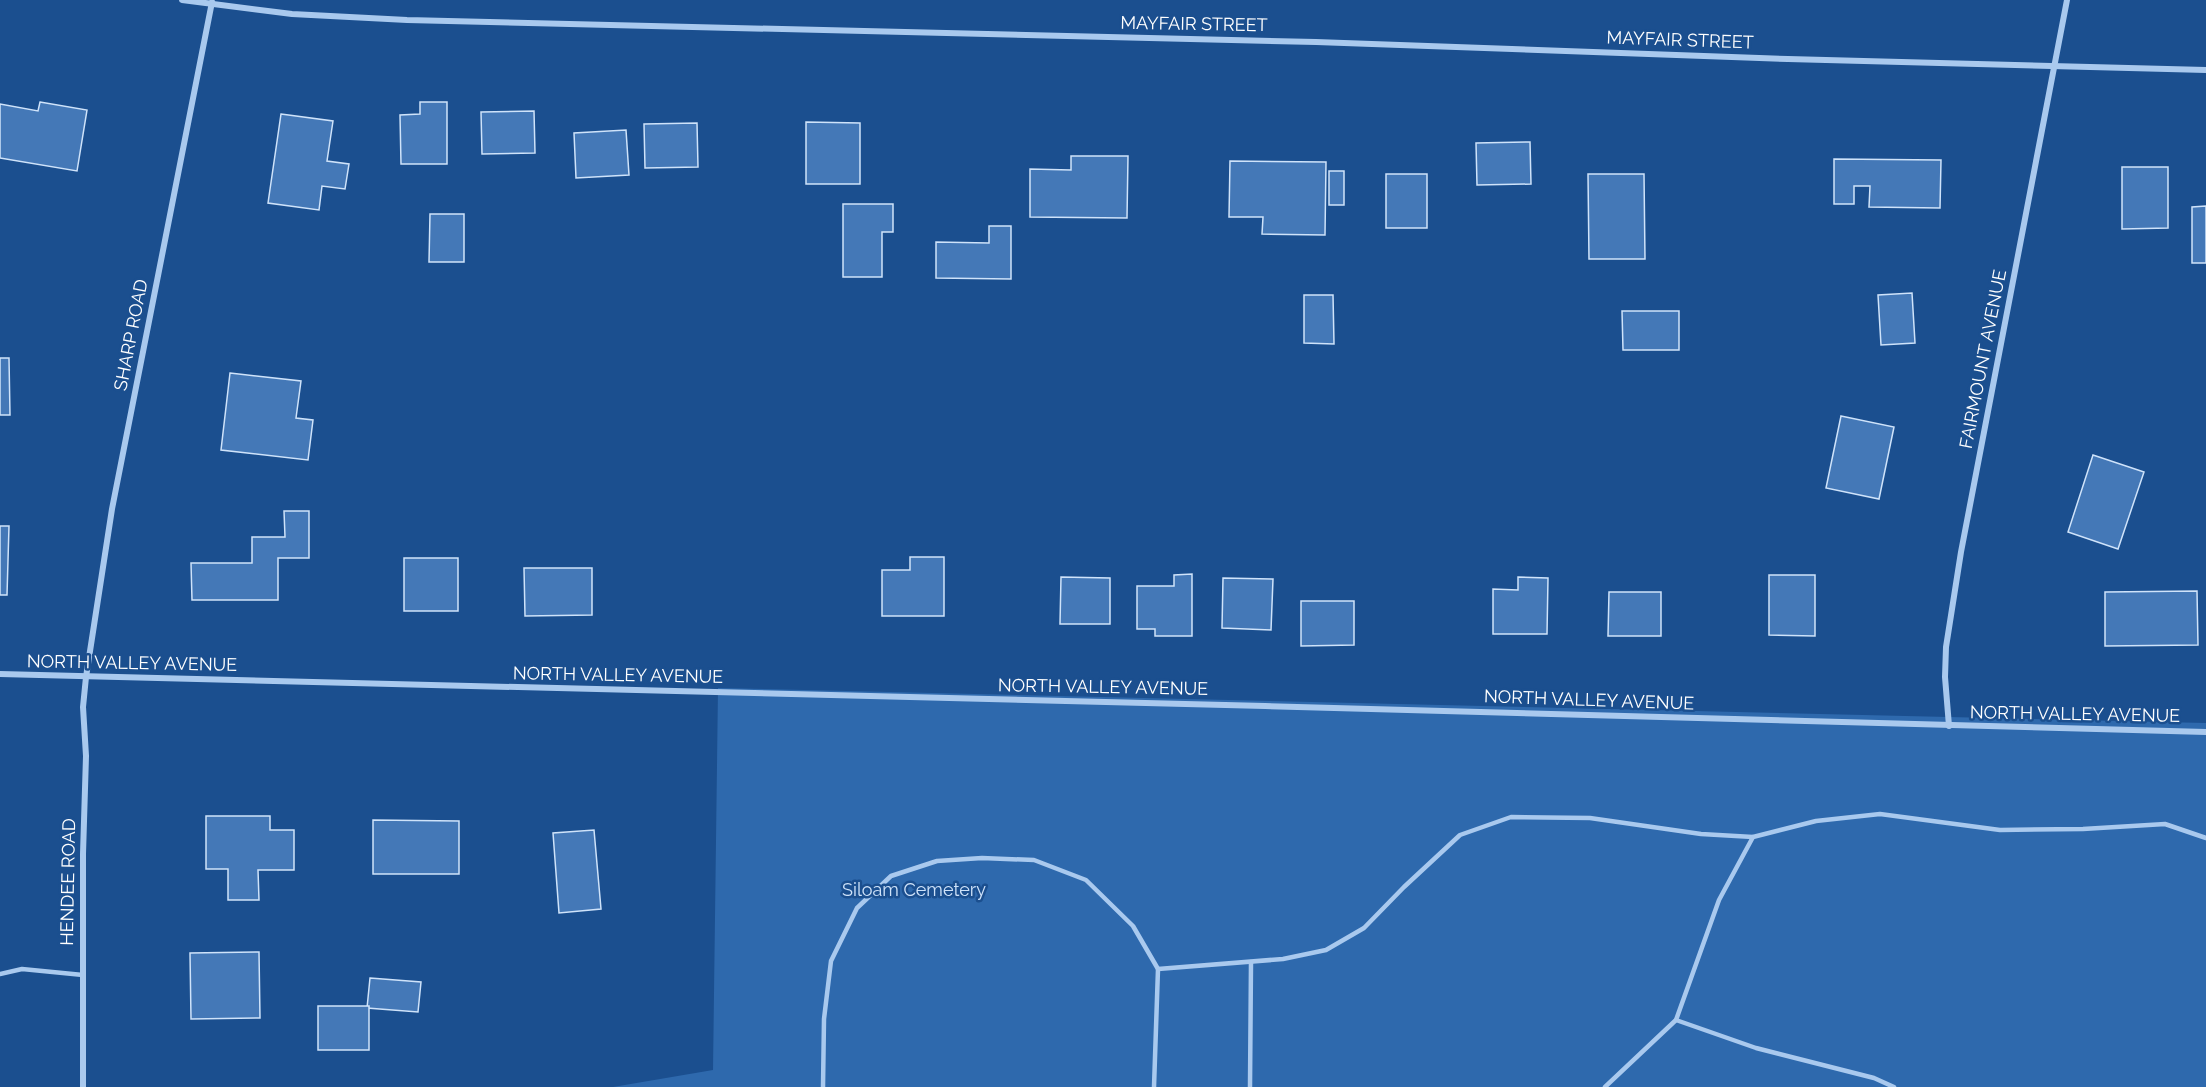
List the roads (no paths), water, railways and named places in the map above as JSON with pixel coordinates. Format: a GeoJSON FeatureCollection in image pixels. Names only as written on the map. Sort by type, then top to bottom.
{"type":"FeatureCollection","features":[{"type":"Feature","properties":{"kind":"street","name":"MAYFAIR STREET"},"geometry":{"type":"LineString","coordinates":[[182,0],[212,2],[292,14],[407,20],[1316,42],[1788,59],[2206,70]]}},
{"type":"Feature","properties":{"kind":"street","name":"FAIRMOUNT AVENUE"},"geometry":{"type":"LineString","coordinates":[[1949,726],[1945,677],[1946,647],[1961,552],[2067,0]]}},
{"type":"Feature","properties":{"kind":"street","name":"SHARP ROAD"},"geometry":{"type":"LineString","coordinates":[[86,677],[112,509],[212,2]]}},
{"type":"Feature","properties":{"kind":"street","name":"NORTH VALLEY AVENUE"},"geometry":{"type":"LineString","coordinates":[[0,675],[2206,732]]}},
{"type":"Feature","properties":{"kind":"street","name":"HENDEE ROAD"},"geometry":{"type":"LineString","coordinates":[[83,1087],[83,854],[86,756],[83,707],[86,677]]}},
{"type":"Feature","properties":{"kind":"lane"},"geometry":{"type":"LineString","coordinates":[[1158,969],[1283,959],[1326,950],[1364,928],[1460,835],[1511,817],[1590,818],[1701,834],[1753,837],[1816,821],[1880,814],[2000,830],[2083,829],[2165,824],[2206,838]]}},
{"type":"Feature","properties":{"kind":"lane"},"geometry":{"type":"LineString","coordinates":[[1605,1087],[1676,1020],[1719,900],[1753,837]]}},
{"type":"Feature","properties":{"kind":"lane"},"geometry":{"type":"LineString","coordinates":[[823,1087],[824,1019],[831,961],[857,908],[891,876],[938,861],[982,858],[1034,860],[1086,880],[1133,926],[1158,969],[1154,1087]]}},
{"type":"Feature","properties":{"kind":"lane"},"geometry":{"type":"LineString","coordinates":[[1250,1087],[1251,962]]}},
{"type":"Feature","properties":{"kind":"lane"},"geometry":{"type":"LineString","coordinates":[[0,974],[22,969],[83,975]]}},
{"type":"Feature","properties":{"kind":"lane"},"geometry":{"type":"LineString","coordinates":[[1676,1020],[1756,1048],[1874,1078],[1893,1087]]}},
{"type":"Feature","properties":{"kind":"park label","name":"Siloam Cemetery"},"geometry":{"type":"Point","coordinates":[914,890]}}]}
